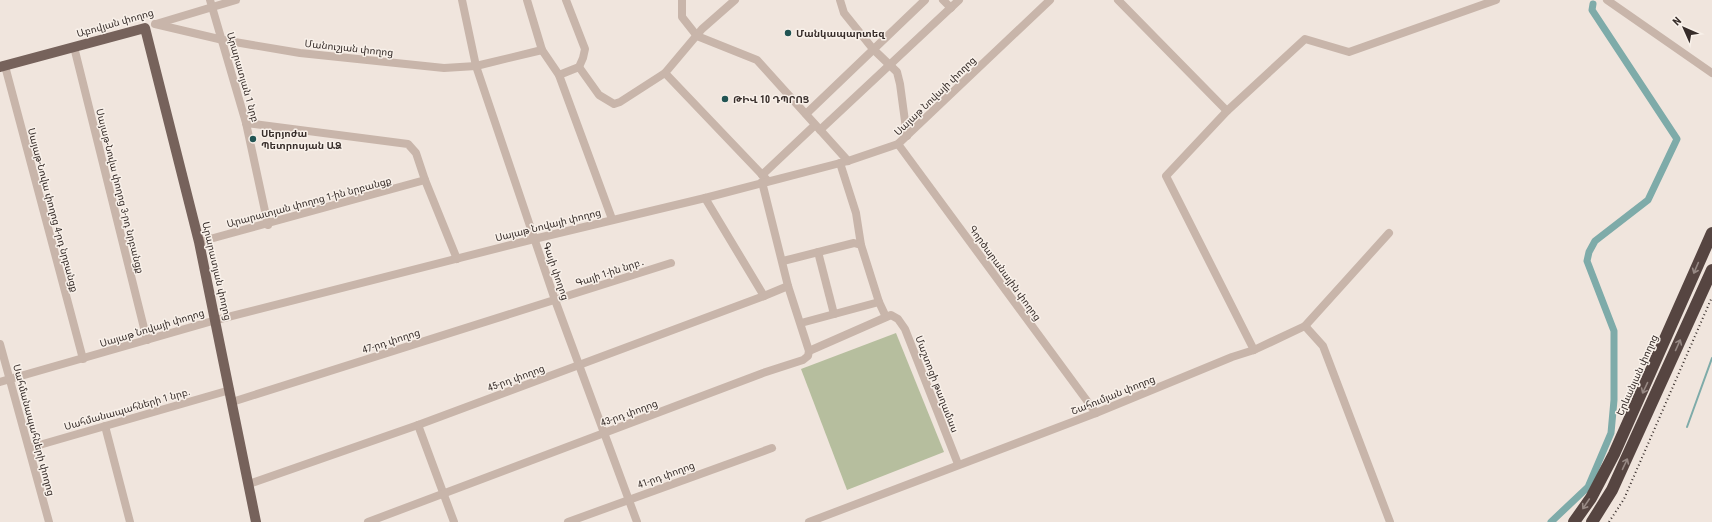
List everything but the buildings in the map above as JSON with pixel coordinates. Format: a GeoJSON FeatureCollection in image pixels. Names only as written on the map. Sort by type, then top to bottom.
{"type":"FeatureCollection","features":[{"type":"Feature","properties":{"kind":"highway","name":"Երևանյան փողոց"},"geometry":{"type":"LineString","coordinates":[[1574,522],[1591,498],[1614,454],[1712,233]]}},
{"type":"Feature","properties":{"kind":"highway"},"geometry":{"type":"LineString","coordinates":[[1592,522],[1612,490],[1712,270]]}},
{"type":"Feature","properties":{"kind":"main road","name":"Աբովյան փողոց"},"geometry":{"type":"LineString","coordinates":[[2,67],[145,28]]}},
{"type":"Feature","properties":{"kind":"main road","name":"Արարատյան փողոց"},"geometry":{"type":"LineString","coordinates":[[145,28],[199,242],[256,522]]}},
{"type":"Feature","properties":{"kind":"street","name":"Աբովյան փողոց"},"geometry":{"type":"LineString","coordinates":[[145,28],[211,3],[236,0]]}},
{"type":"Feature","properties":{"kind":"street","name":"Գայի փողոց"},"geometry":{"type":"LineString","coordinates":[[462,0],[476,66],[555,300],[581,365],[637,522]]}},
{"type":"Feature","properties":{"kind":"street"},"geometry":{"type":"LineString","coordinates":[[527,0],[542,50],[559,75],[612,219]]}},
{"type":"Feature","properties":{"kind":"street"},"geometry":{"type":"LineString","coordinates":[[559,75],[579,67],[585,49],[566,0]]}},
{"type":"Feature","properties":{"kind":"street"},"geometry":{"type":"LineString","coordinates":[[682,0],[682,16],[697,36],[757,60],[818,128],[844,162],[856,213],[861,245],[879,302],[889,316]]}},
{"type":"Feature","properties":{"kind":"street"},"geometry":{"type":"LineString","coordinates":[[579,67],[599,95],[614,104],[620,102],[665,73],[715,16],[735,0]]}},
{"type":"Feature","properties":{"kind":"street"},"geometry":{"type":"LineString","coordinates":[[840,0],[844,13],[873,49],[896,72],[900,84],[907,136]]}},
{"type":"Feature","properties":{"kind":"street"},"geometry":{"type":"LineString","coordinates":[[806,114],[925,0]]}},
{"type":"Feature","properties":{"kind":"street"},"geometry":{"type":"LineString","coordinates":[[943,0],[951,8]]}},
{"type":"Feature","properties":{"kind":"street"},"geometry":{"type":"LineString","coordinates":[[764,180],[818,128],[890,65],[959,0]]}},
{"type":"Feature","properties":{"kind":"street","name":"Սայաթ Նովայի փողոց"},"geometry":{"type":"LineString","coordinates":[[0,382],[216,320],[612,219],[705,198],[764,180],[844,162],[898,144],[1050,0]]}},
{"type":"Feature","properties":{"kind":"street"},"geometry":{"type":"LineString","coordinates":[[1118,0],[1227,111]]}},
{"type":"Feature","properties":{"kind":"street"},"geometry":{"type":"LineString","coordinates":[[1254,350],[1166,176],[1227,111],[1305,39],[1349,52],[1496,0]]}},
{"type":"Feature","properties":{"kind":"street"},"geometry":{"type":"LineString","coordinates":[[1607,0],[1712,73]]}},
{"type":"Feature","properties":{"kind":"street","name":"Արարատյան 1 նրբ"},"geometry":{"type":"LineString","coordinates":[[211,3],[246,123],[268,224]]}},
{"type":"Feature","properties":{"kind":"street","name":"Մանուշյան փողոց"},"geometry":{"type":"LineString","coordinates":[[155,24],[223,40],[300,53],[444,68],[476,66],[542,50]]}},
{"type":"Feature","properties":{"kind":"street","name":"Սայաթ-Նովա փողոց 3-րդ նրբանցք"},"geometry":{"type":"LineString","coordinates":[[74,47],[146,340]]}},
{"type":"Feature","properties":{"kind":"street","name":"Սայաթ-Նովա փողոց 4-րդ նրբանցք"},"geometry":{"type":"LineString","coordinates":[[2,67],[83,359]]}},
{"type":"Feature","properties":{"kind":"street"},"geometry":{"type":"LineString","coordinates":[[665,73],[764,180],[788,286],[809,351]]}},
{"type":"Feature","properties":{"kind":"street"},"geometry":{"type":"LineString","coordinates":[[246,123],[408,144],[416,153],[425,180],[457,259]]}},
{"type":"Feature","properties":{"kind":"street","name":"Գործարանային փողոց"},"geometry":{"type":"LineString","coordinates":[[898,144],[1096,413]]}},
{"type":"Feature","properties":{"kind":"street","name":"Արարատյան փողոց 1-ին նրբանցք"},"geometry":{"type":"LineString","coordinates":[[199,242],[425,180]]}},
{"type":"Feature","properties":{"kind":"street"},"geometry":{"type":"LineString","coordinates":[[705,198],[764,296]]}},
{"type":"Feature","properties":{"kind":"street","name":"Շահումյան փողոց"},"geometry":{"type":"LineString","coordinates":[[809,522],[958,464],[1096,413],[1232,357],[1254,350],[1305,326],[1389,233]]}},
{"type":"Feature","properties":{"kind":"street"},"geometry":{"type":"LineString","coordinates":[[783,261],[854,244],[861,245]]}},
{"type":"Feature","properties":{"kind":"street"},"geometry":{"type":"LineString","coordinates":[[818,252],[834,314]]}},
{"type":"Feature","properties":{"kind":"street","name":"Գայի 1-ին նրբ․"},"geometry":{"type":"LineString","coordinates":[[555,300],[671,263]]}},
{"type":"Feature","properties":{"kind":"street","name":"45-րդ փողոց"},"geometry":{"type":"LineString","coordinates":[[249,484],[581,365],[788,286]]}},
{"type":"Feature","properties":{"kind":"street","name":"47-րդ փողոց"},"geometry":{"type":"LineString","coordinates":[[232,402],[555,300]]}},
{"type":"Feature","properties":{"kind":"street"},"geometry":{"type":"LineString","coordinates":[[801,323],[879,302]]}},
{"type":"Feature","properties":{"kind":"street","name":"43-րդ փողոց"},"geometry":{"type":"LineString","coordinates":[[368,522],[803,360],[808,356],[809,351],[889,316]]}},
{"type":"Feature","properties":{"kind":"street","name":"Մաշտոցի թաղամաս"},"geometry":{"type":"LineString","coordinates":[[889,316],[898,319],[905,329],[958,464]]}},
{"type":"Feature","properties":{"kind":"street"},"geometry":{"type":"LineString","coordinates":[[1305,326],[1323,346],[1390,522]]}},
{"type":"Feature","properties":{"kind":"street","name":"Սահմանապահների փողոց"},"geometry":{"type":"LineString","coordinates":[[0,344],[49,522]]}},
{"type":"Feature","properties":{"kind":"street","name":"Սահմանապահների 1 նրբ."},"geometry":{"type":"LineString","coordinates":[[28,448],[230,390]]}},
{"type":"Feature","properties":{"kind":"street"},"geometry":{"type":"LineString","coordinates":[[418,424],[454,522]]}},
{"type":"Feature","properties":{"kind":"street"},"geometry":{"type":"LineString","coordinates":[[105,426],[130,522]]}},
{"type":"Feature","properties":{"kind":"street","name":"41-րդ փողոց"},"geometry":{"type":"LineString","coordinates":[[568,522],[772,448]]}},
{"type":"Feature","properties":{"kind":"green space"},"geometry":{"type":"Polygon","coordinates":[[[896,333],[944,452],[847,490],[801,369],[896,333]]]}},
{"type":"Feature","properties":{"kind":"waterway"},"geometry":{"type":"LineString","coordinates":[[1551,522],[1588,487],[1611,433],[1614,400],[1614,331],[1587,261],[1589,252],[1595,241],[1648,200],[1677,139],[1592,10],[1593,4]]}},
{"type":"Feature","properties":{"kind":"waterway"},"geometry":{"type":"LineString","coordinates":[[1687,427],[1712,358]]}},
{"type":"Feature","properties":{"kind":"railway"},"geometry":{"type":"LineString","coordinates":[[1609,522],[1624,499],[1712,297]]}},
{"type":"Feature","properties":{"kind":"place","name":"Մանկապարտեզ"},"geometry":{"type":"Point","coordinates":[788,33]}},
{"type":"Feature","properties":{"kind":"place","name":"ԹԻՎ 10 ԴՊՐՈՑ"},"geometry":{"type":"Point","coordinates":[725,99]}},
{"type":"Feature","properties":{"kind":"place","name":"Սերյոժա Պետրոսյան ԱՁ"},"geometry":{"type":"Point","coordinates":[253,139]}}]}
